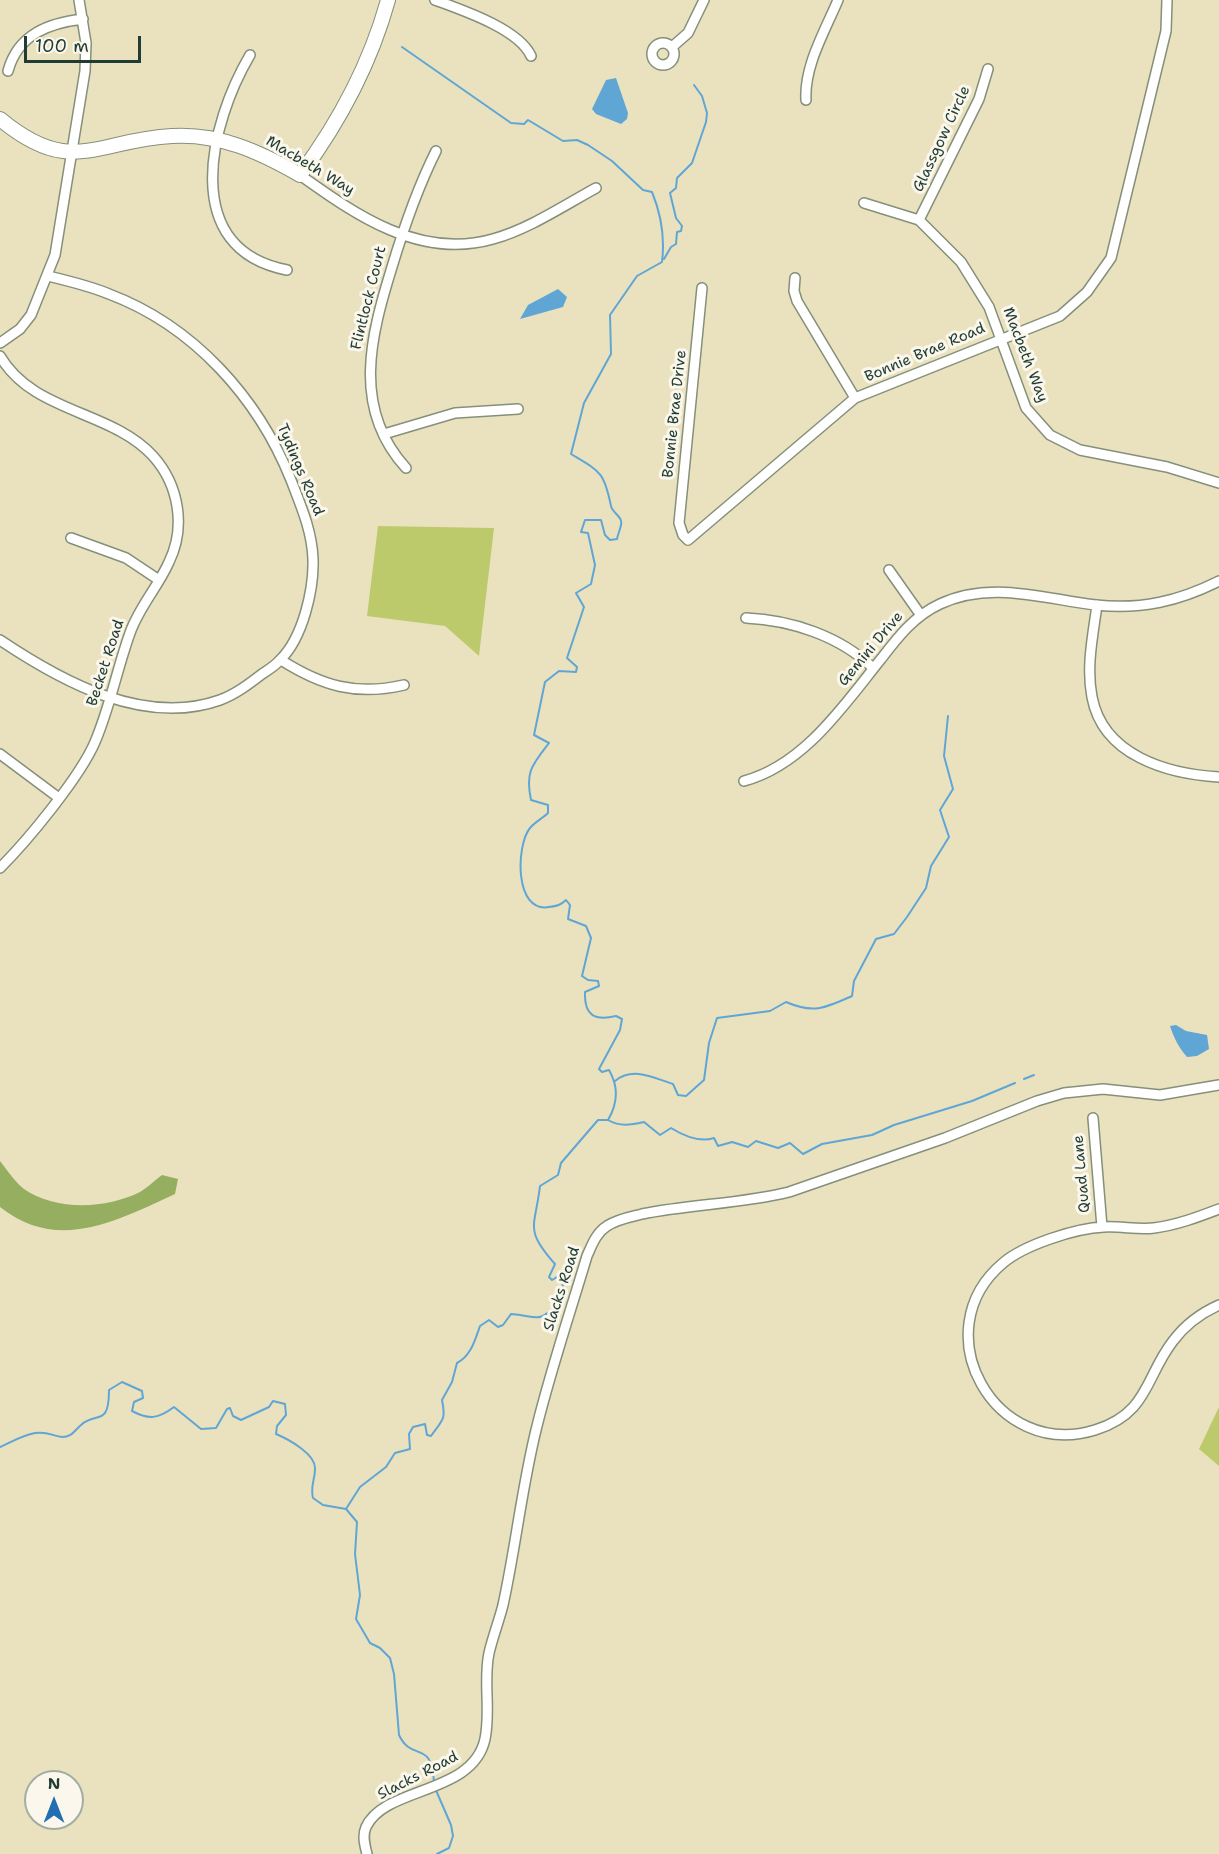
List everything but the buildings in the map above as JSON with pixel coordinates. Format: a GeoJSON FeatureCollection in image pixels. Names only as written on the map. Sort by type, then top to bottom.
{"type":"FeatureCollection","features":[{"type":"Feature","properties":{"kind":"street"},"geometry":{"type":"LineString","coordinates":[[0,343],[28,320],[48,276],[58,242],[85,71],[83,19],[79,0]]}},
{"type":"Feature","properties":{"kind":"street"},"geometry":{"type":"LineString","coordinates":[[300,175],[327,139],[357,84],[388,0]]}},
{"type":"Feature","properties":{"kind":"street"},"geometry":{"type":"LineString","coordinates":[[435,0],[505,31],[520,41],[531,56]]}},
{"type":"Feature","properties":{"kind":"street"},"geometry":{"type":"LineString","coordinates":[[672,47],[688,33],[704,0]]}},
{"type":"Feature","properties":{"kind":"street"},"geometry":{"type":"LineString","coordinates":[[807,100],[806,86],[809,70],[838,0]]}},
{"type":"Feature","properties":{"kind":"street","name":"Bonnie Brae Road"},"geometry":{"type":"LineString","coordinates":[[688,540],[855,399],[1065,312],[1087,292],[1111,258],[1164,40],[1167,0]]}},
{"type":"Feature","properties":{"kind":"street"},"geometry":{"type":"LineString","coordinates":[[8,71],[15,53],[38,30],[64,21],[83,19]]}},
{"type":"Feature","properties":{"kind":"street"},"geometry":{"type":"LineString","coordinates":[[250,55],[231,90],[217,140],[212,189],[216,208],[225,228],[235,241],[263,265],[287,270]]}},
{"type":"Feature","properties":{"kind":"street","name":"Glassgow Circle"},"geometry":{"type":"LineString","coordinates":[[919,220],[979,99],[988,69]]}},
{"type":"Feature","properties":{"kind":"street","name":"Macbeth Way"},"geometry":{"type":"LineString","coordinates":[[0,119],[18,134],[36,144],[71,153],[172,136],[217,140],[241,145],[300,175],[344,206],[401,235],[452,244],[493,240],[513,232],[596,188]]}},
{"type":"Feature","properties":{"kind":"street","name":"Flintlock Court"},"geometry":{"type":"LineString","coordinates":[[406,468],[390,448],[375,412],[369,360],[377,315],[401,235],[417,188],[436,151]]}},
{"type":"Feature","properties":{"kind":"street","name":"Macbeth Way"},"geometry":{"type":"LineString","coordinates":[[864,203],[919,220],[944,242],[975,281],[989,307],[1026,408],[1050,435],[1080,450],[1167,468],[1219,483]]}},
{"type":"Feature","properties":{"kind":"street","name":"Tydings Road"},"geometry":{"type":"LineString","coordinates":[[0,640],[49,672],[111,696],[160,707],[198,705],[237,692],[281,660],[305,615],[309,599],[313,558],[302,507],[285,465],[262,420],[228,377],[205,353],[176,330],[111,294],[48,276]]}},
{"type":"Feature","properties":{"kind":"street"},"geometry":{"type":"LineString","coordinates":[[795,278],[793,288],[797,301],[855,399]]}},
{"type":"Feature","properties":{"kind":"street","name":"Bonnie Brae Drive"},"geometry":{"type":"LineString","coordinates":[[688,540],[683,535],[679,523],[702,288]]}},
{"type":"Feature","properties":{"kind":"street","name":"Becket Road"},"geometry":{"type":"LineString","coordinates":[[0,356],[25,386],[127,436],[142,446],[160,465],[174,493],[178,523],[174,549],[130,632],[111,696],[95,741],[83,765],[59,798],[0,868]]}},
{"type":"Feature","properties":{"kind":"street"},"geometry":{"type":"LineString","coordinates":[[384,434],[455,413],[518,409]]}},
{"type":"Feature","properties":{"kind":"street"},"geometry":{"type":"LineString","coordinates":[[71,538],[126,558],[159,580]]}},
{"type":"Feature","properties":{"kind":"street"},"geometry":{"type":"LineString","coordinates":[[889,570],[920,614]]}},
{"type":"Feature","properties":{"kind":"street","name":"Gemini Drive"},"geometry":{"type":"LineString","coordinates":[[744,781],[766,775],[808,742],[846,702],[920,614],[942,603],[972,593],[1007,591],[1097,605],[1135,605],[1173,601],[1219,581]]}},
{"type":"Feature","properties":{"kind":"street"},"geometry":{"type":"LineString","coordinates":[[1097,605],[1090,676],[1092,697],[1103,722],[1128,752],[1149,764],[1171,771],[1218,774]]}},
{"type":"Feature","properties":{"kind":"street"},"geometry":{"type":"LineString","coordinates":[[746,618],[767,619],[816,633],[840,644],[873,668]]}},
{"type":"Feature","properties":{"kind":"street"},"geometry":{"type":"LineString","coordinates":[[281,660],[319,682],[335,686],[372,691],[404,685]]}},
{"type":"Feature","properties":{"kind":"street"},"geometry":{"type":"LineString","coordinates":[[0,754],[59,798]]}},
{"type":"Feature","properties":{"kind":"street","name":"Slacks Road"},"geometry":{"type":"LineString","coordinates":[[367,1854],[364,1834],[366,1826],[390,1806],[427,1790],[473,1764],[485,1739],[489,1654],[503,1605],[537,1426],[587,1256],[594,1239],[607,1226],[620,1219],[661,1210],[768,1197],[789,1192],[945,1138],[1037,1101],[1064,1094],[1103,1089],[1160,1095],[1219,1085]]}},
{"type":"Feature","properties":{"kind":"street","name":"Quad Lane"},"geometry":{"type":"LineString","coordinates":[[1092,1118],[1102,1227]]}},
{"type":"Feature","properties":{"kind":"street"},"geometry":{"type":"LineString","coordinates":[[1219,1209],[1161,1227],[1102,1227],[1063,1236],[1019,1253],[1003,1263],[979,1290],[972,1310],[969,1331],[972,1363],[981,1384],[996,1405],[1018,1423],[1037,1431],[1065,1434],[1084,1433],[1112,1422],[1142,1398],[1174,1339],[1198,1317],[1219,1305]]}},
{"type":"Feature","properties":{"kind":"green space"},"geometry":{"type":"Polygon","coordinates":[[[378,526],[494,528],[479,656],[445,626],[367,616],[378,526]]]}},
{"type":"Feature","properties":{"kind":"green space"},"geometry":{"type":"Polygon","coordinates":[[[0,1161],[24,1189],[51,1201],[66,1204],[112,1202],[140,1192],[162,1175],[178,1179],[175,1194],[131,1214],[87,1228],[65,1230],[44,1228],[22,1221],[0,1207],[0,1161]]]}},
{"type":"Feature","properties":{"kind":"green space"},"geometry":{"type":"Polygon","coordinates":[[[1219,1407],[1219,1466],[1199,1449],[1219,1407]]]}},
{"type":"Feature","properties":{"kind":"water"},"geometry":{"type":"Polygon","coordinates":[[[616,78],[628,113],[627,119],[621,124],[596,114],[592,109],[606,80],[616,78]]]}},
{"type":"Feature","properties":{"kind":"water"},"geometry":{"type":"Polygon","coordinates":[[[558,289],[567,297],[563,307],[520,319],[528,305],[558,289]]]}},
{"type":"Feature","properties":{"kind":"water"},"geometry":{"type":"Polygon","coordinates":[[[1176,1025],[1186,1031],[1207,1035],[1209,1049],[1197,1056],[1187,1057],[1177,1043],[1170,1026],[1176,1025]]]}},
{"type":"Feature","properties":{"kind":"waterway"},"geometry":{"type":"LineString","coordinates":[[346,1509],[360,1487],[386,1467],[395,1453],[410,1449],[409,1434],[413,1427],[425,1424],[427,1435],[431,1436],[442,1419],[444,1412],[442,1400],[452,1382],[457,1363],[469,1352],[480,1326],[489,1320],[498,1327],[503,1325],[511,1314],[540,1317],[562,1299],[564,1291],[561,1279],[557,1277],[552,1280],[549,1277],[555,1264],[535,1235],[534,1220],[540,1186],[558,1175],[561,1163],[598,1120],[608,1120],[614,1107],[616,1089],[612,1076],[609,1070],[602,1072],[599,1069],[620,1030],[622,1019],[616,1016],[597,1017],[592,1015],[586,1007],[585,992],[599,986],[598,981],[588,980],[582,976],[591,938],[586,926],[568,919],[570,905],[566,900],[559,905],[549,907],[538,906],[529,900],[521,876],[521,862],[525,837],[530,828],[548,813],[548,805],[531,800],[529,790],[531,769],[549,743],[534,735],[545,682],[559,671],[576,672],[577,667],[567,658],[584,607],[576,593],[591,584],[595,565],[588,533],[581,532],[585,520],[601,520],[605,535],[610,540],[617,539],[621,525],[621,519],[612,509],[600,474],[571,454],[584,403],[611,354],[610,315],[637,276],[662,262],[663,253],[658,209],[652,192],[643,190],[612,161],[588,145],[577,140],[563,141],[528,120],[524,124],[511,123],[402,47]]}},
{"type":"Feature","properties":{"kind":"waterway"},"geometry":{"type":"LineString","coordinates":[[664,259],[671,247],[676,244],[677,232],[681,231],[682,226],[676,218],[670,193],[676,188],[677,178],[692,163],[706,122],[707,113],[702,96],[694,85]]}},
{"type":"Feature","properties":{"kind":"waterway"},"geometry":{"type":"LineString","coordinates":[[615,1081],[629,1074],[651,1076],[673,1084],[678,1095],[686,1096],[704,1080],[709,1043],[717,1018],[770,1011],[786,1002],[804,1008],[819,1008],[852,996],[854,981],[876,939],[894,934],[907,917],[926,888],[931,866],[949,837],[940,810],[953,789],[944,756],[948,716]]}},
{"type":"Feature","properties":{"kind":"waterway"},"geometry":{"type":"LineString","coordinates":[[1024,1079],[1034,1075]]}},
{"type":"Feature","properties":{"kind":"waterway"},"geometry":{"type":"LineString","coordinates":[[608,1120],[626,1125],[644,1122],[660,1135],[671,1128],[692,1138],[703,1140],[714,1138],[718,1146],[732,1142],[748,1147],[756,1141],[778,1148],[790,1143],[803,1154],[822,1144],[872,1135],[894,1125],[972,1101],[1015,1083]]}},
{"type":"Feature","properties":{"kind":"waterway"},"geometry":{"type":"LineString","coordinates":[[0,1447],[35,1433],[62,1437],[71,1435],[87,1421],[104,1414],[107,1410],[109,1390],[122,1382],[142,1391],[143,1398],[134,1402],[132,1411],[153,1417],[174,1407],[201,1429],[216,1428],[227,1409],[230,1408],[233,1416],[241,1420],[269,1407],[273,1401],[285,1404],[286,1415],[277,1426],[276,1434],[300,1448],[314,1463],[313,1498],[323,1505],[346,1509],[357,1522],[355,1554],[360,1595],[356,1619],[370,1643],[380,1648],[390,1658],[394,1674],[399,1735],[410,1748],[430,1760],[434,1783]]}},
{"type":"Feature","properties":{"kind":"waterway"},"geometry":{"type":"LineString","coordinates":[[435,1788],[451,1825],[453,1836],[449,1848],[437,1854]]}}]}
